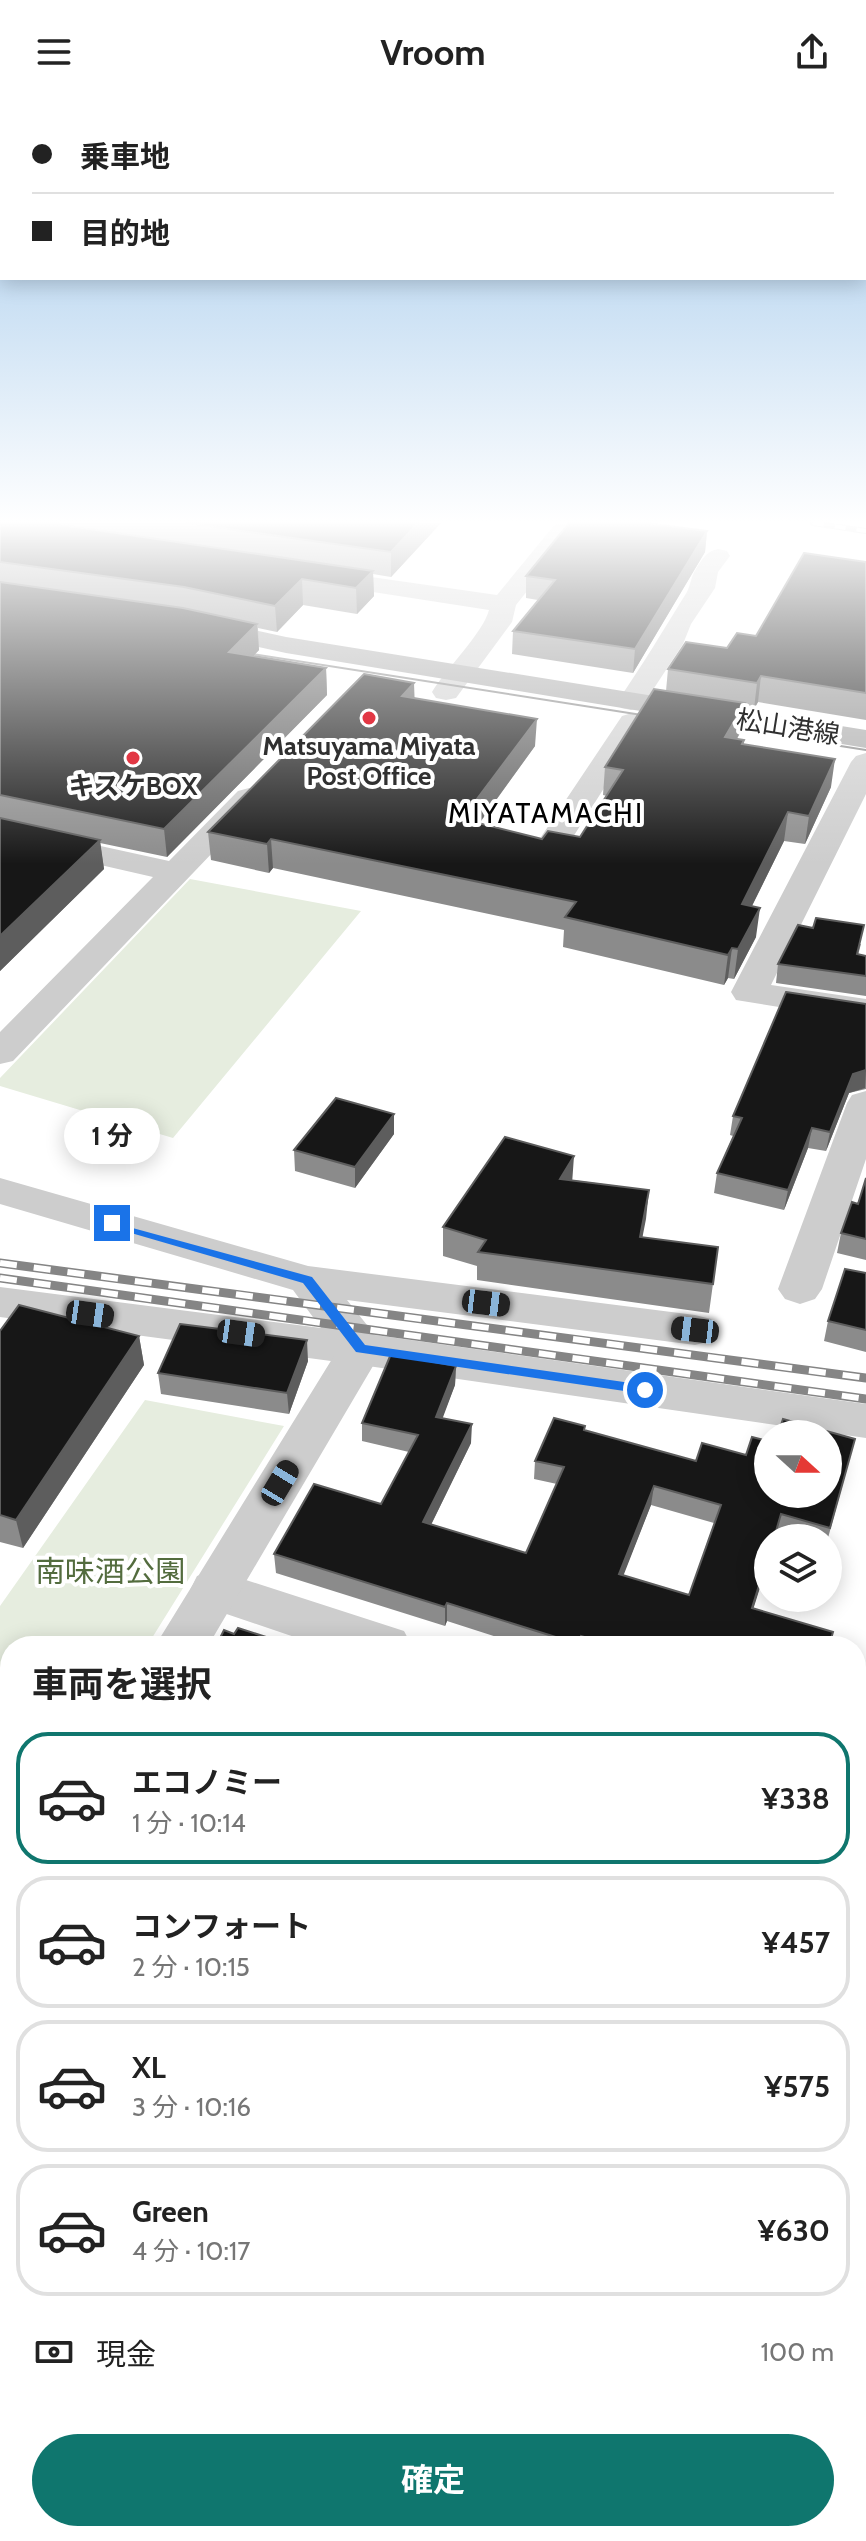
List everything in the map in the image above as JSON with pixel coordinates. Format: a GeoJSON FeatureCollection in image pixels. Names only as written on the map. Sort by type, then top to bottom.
{"type":"FeatureCollection","features":[{"type":"Feature","properties":{"kind":"main road","name":"松山港線"},"geometry":{"type":"LineString","coordinates":[[225,637],[367,677]]}},
{"type":"Feature","properties":{"kind":"main road","name":"松山港線"},"geometry":{"type":"LineString","coordinates":[[215,656],[367,677],[452,682],[631,712],[866,760]]}},
{"type":"Feature","properties":{"kind":"main road","name":"松山港線"},"geometry":{"type":"LineString","coordinates":[[631,712],[866,739]]}},
{"type":"Feature","properties":{"kind":"street"},"geometry":{"type":"LineString","coordinates":[[452,682],[487,637]]}},
{"type":"Feature","properties":{"kind":"street"},"geometry":{"type":"LineString","coordinates":[[557,837],[673,637]]}},
{"type":"Feature","properties":{"kind":"street"},"geometry":{"type":"LineString","coordinates":[[866,760],[828,842],[749,992],[866,1010]]}},
{"type":"Feature","properties":{"kind":"street"},"geometry":{"type":"LineString","coordinates":[[0,1053],[265,781]]}},
{"type":"Feature","properties":{"kind":"street"},"geometry":{"type":"LineString","coordinates":[[0,833],[176,872]]}},
{"type":"Feature","properties":{"kind":"street"},"geometry":{"type":"LineString","coordinates":[[852,1274],[805,1276],[858,1150],[866,1103]]}},
{"type":"Feature","properties":{"kind":"street"},"geometry":{"type":"LineString","coordinates":[[0,1191],[308,1280],[695,1330]]}},
{"type":"Feature","properties":{"kind":"street"},"geometry":{"type":"LineString","coordinates":[[308,1280],[361,1349]]}},
{"type":"Feature","properties":{"kind":"street"},"geometry":{"type":"LineString","coordinates":[[0,1302],[361,1349],[866,1421]]}},
{"type":"Feature","properties":{"kind":"street"},"geometry":{"type":"LineString","coordinates":[[187,1636],[361,1349]]}},
{"type":"Feature","properties":{"kind":"street"},"geometry":{"type":"LineString","coordinates":[[215,1590],[355,1636]]}},
{"type":"Feature","properties":{"kind":"green space"},"geometry":{"type":"Polygon","coordinates":[[[190,879],[361,911],[173,1138],[0,1086],[0,1078],[190,879]]]}},
{"type":"Feature","properties":{"kind":"green space","name":"南味酒公園"},"geometry":{"type":"Polygon","coordinates":[[[145,1400],[284,1426],[153,1636],[0,1636],[0,1606],[145,1400]]]}},
{"type":"Feature","properties":{"kind":"building","name":"キスケBOX"},"geometry":{"type":"Polygon","coordinates":[[[0,637],[244,637],[229,652],[326,668],[164,829],[0,795],[0,637]]]}},
{"type":"Feature","properties":{"kind":"building"},"geometry":{"type":"Polygon","coordinates":[[[552,637],[642,637],[635,649],[552,637]]]}},
{"type":"Feature","properties":{"kind":"building"},"geometry":{"type":"Polygon","coordinates":[[[735,637],[866,637],[866,693],[761,676],[757,683],[668,669],[686,642],[727,648],[735,637]]]}},
{"type":"Feature","properties":{"kind":"building"},"geometry":{"type":"Polygon","coordinates":[[[364,674],[414,683],[402,696],[537,719],[462,819],[542,839],[548,831],[580,837],[623,770],[605,767],[654,689],[745,703],[725,737],[744,740],[742,744],[835,759],[809,816],[788,812],[742,904],[760,908],[738,949],[732,948],[728,955],[565,917],[576,902],[271,839],[267,844],[208,832],[364,674]]]}},
{"type":"Feature","properties":{"kind":"building"},"geometry":{"type":"Polygon","coordinates":[[[0,818],[100,840],[0,936],[0,818]]]}},
{"type":"Feature","properties":{"kind":"building"},"geometry":{"type":"Polygon","coordinates":[[[816,918],[864,925],[857,954],[866,956],[866,976],[778,964],[798,925],[813,928],[816,918]]]}},
{"type":"Feature","properties":{"kind":"building"},"geometry":{"type":"Polygon","coordinates":[[[786,992],[866,1004],[866,1070],[853,1074],[830,1132],[812,1128],[788,1190],[717,1173],[742,1118],[733,1116],[786,992]]]}},
{"type":"Feature","properties":{"kind":"building"},"geometry":{"type":"Polygon","coordinates":[[[336,1098],[394,1114],[355,1167],[294,1150],[336,1098]]]}},
{"type":"Feature","properties":{"kind":"building"},"geometry":{"type":"Polygon","coordinates":[[[505,1137],[574,1156],[560,1179],[649,1190],[640,1237],[718,1247],[713,1284],[478,1252],[486,1240],[443,1227],[505,1137]]]}},
{"type":"Feature","properties":{"kind":"building"},"geometry":{"type":"Polygon","coordinates":[[[866,1178],[866,1239],[841,1233],[852,1202],[858,1204],[866,1178]]]}},
{"type":"Feature","properties":{"kind":"building"},"geometry":{"type":"Polygon","coordinates":[[[845,1269],[866,1273],[866,1330],[828,1321],[845,1269]]]}},
{"type":"Feature","properties":{"kind":"building"},"geometry":{"type":"Polygon","coordinates":[[[19,1305],[139,1336],[16,1520],[0,1515],[0,1331],[19,1305]]]}},
{"type":"Feature","properties":{"kind":"building"},"geometry":{"type":"Polygon","coordinates":[[[180,1324],[307,1340],[287,1393],[158,1373],[180,1324]]]}},
{"type":"Feature","properties":{"kind":"building"},"geometry":{"type":"Polygon","coordinates":[[[391,1354],[456,1366],[436,1417],[472,1424],[423,1522],[526,1553],[564,1467],[535,1461],[554,1418],[585,1426],[584,1430],[696,1461],[702,1443],[746,1455],[754,1438],[754,1508],[836,1508],[831,1524],[816,1524],[781,1514],[778,1524],[754,1524],[752,1608],[754,1612],[766,1612],[833,1632],[832,1636],[552,1636],[447,1603],[445,1607],[274,1554],[314,1484],[381,1504],[418,1435],[362,1423],[391,1354]],[[654,1486],[619,1574],[689,1595],[721,1505],[654,1486]]]}},
{"type":"Feature","properties":{"kind":"building"},"geometry":{"type":"Polygon","coordinates":[[[842,1435],[855,1439],[842,1485],[842,1435]]]}},
{"type":"Feature","properties":{"kind":"building"},"geometry":{"type":"Polygon","coordinates":[[[238,1628],[263,1636],[221,1636],[224,1630],[234,1634],[238,1628]]]}},
{"type":"Feature","properties":{"kind":"tram line"},"geometry":{"type":"LineString","coordinates":[[234,651],[661,718]]}},
{"type":"Feature","properties":{"kind":"tram line"},"geometry":{"type":"LineString","coordinates":[[720,727],[866,750]]}},
{"type":"Feature","properties":{"kind":"railway"},"geometry":{"type":"LineString","coordinates":[[0,1263],[866,1378]]}},
{"type":"Feature","properties":{"kind":"railway"},"geometry":{"type":"LineString","coordinates":[[0,1278],[866,1399]]}},
{"type":"Feature","properties":{"kind":"place","name":"Matsuyama Miyata Post Office"},"geometry":{"type":"Point","coordinates":[369,718]}},
{"type":"Feature","properties":{"kind":"place","name":"キスケBOX"},"geometry":{"type":"Point","coordinates":[133,758]}},
{"type":"Feature","properties":{"kind":"district","name":"MIYATAMACHI"},"geometry":{"type":"Point","coordinates":[546,813]}},
{"type":"Feature","properties":{"kind":"route"},"geometry":{"type":"LineString","coordinates":[[112,1223],[308,1280],[361,1349],[645,1390]]}}]}
